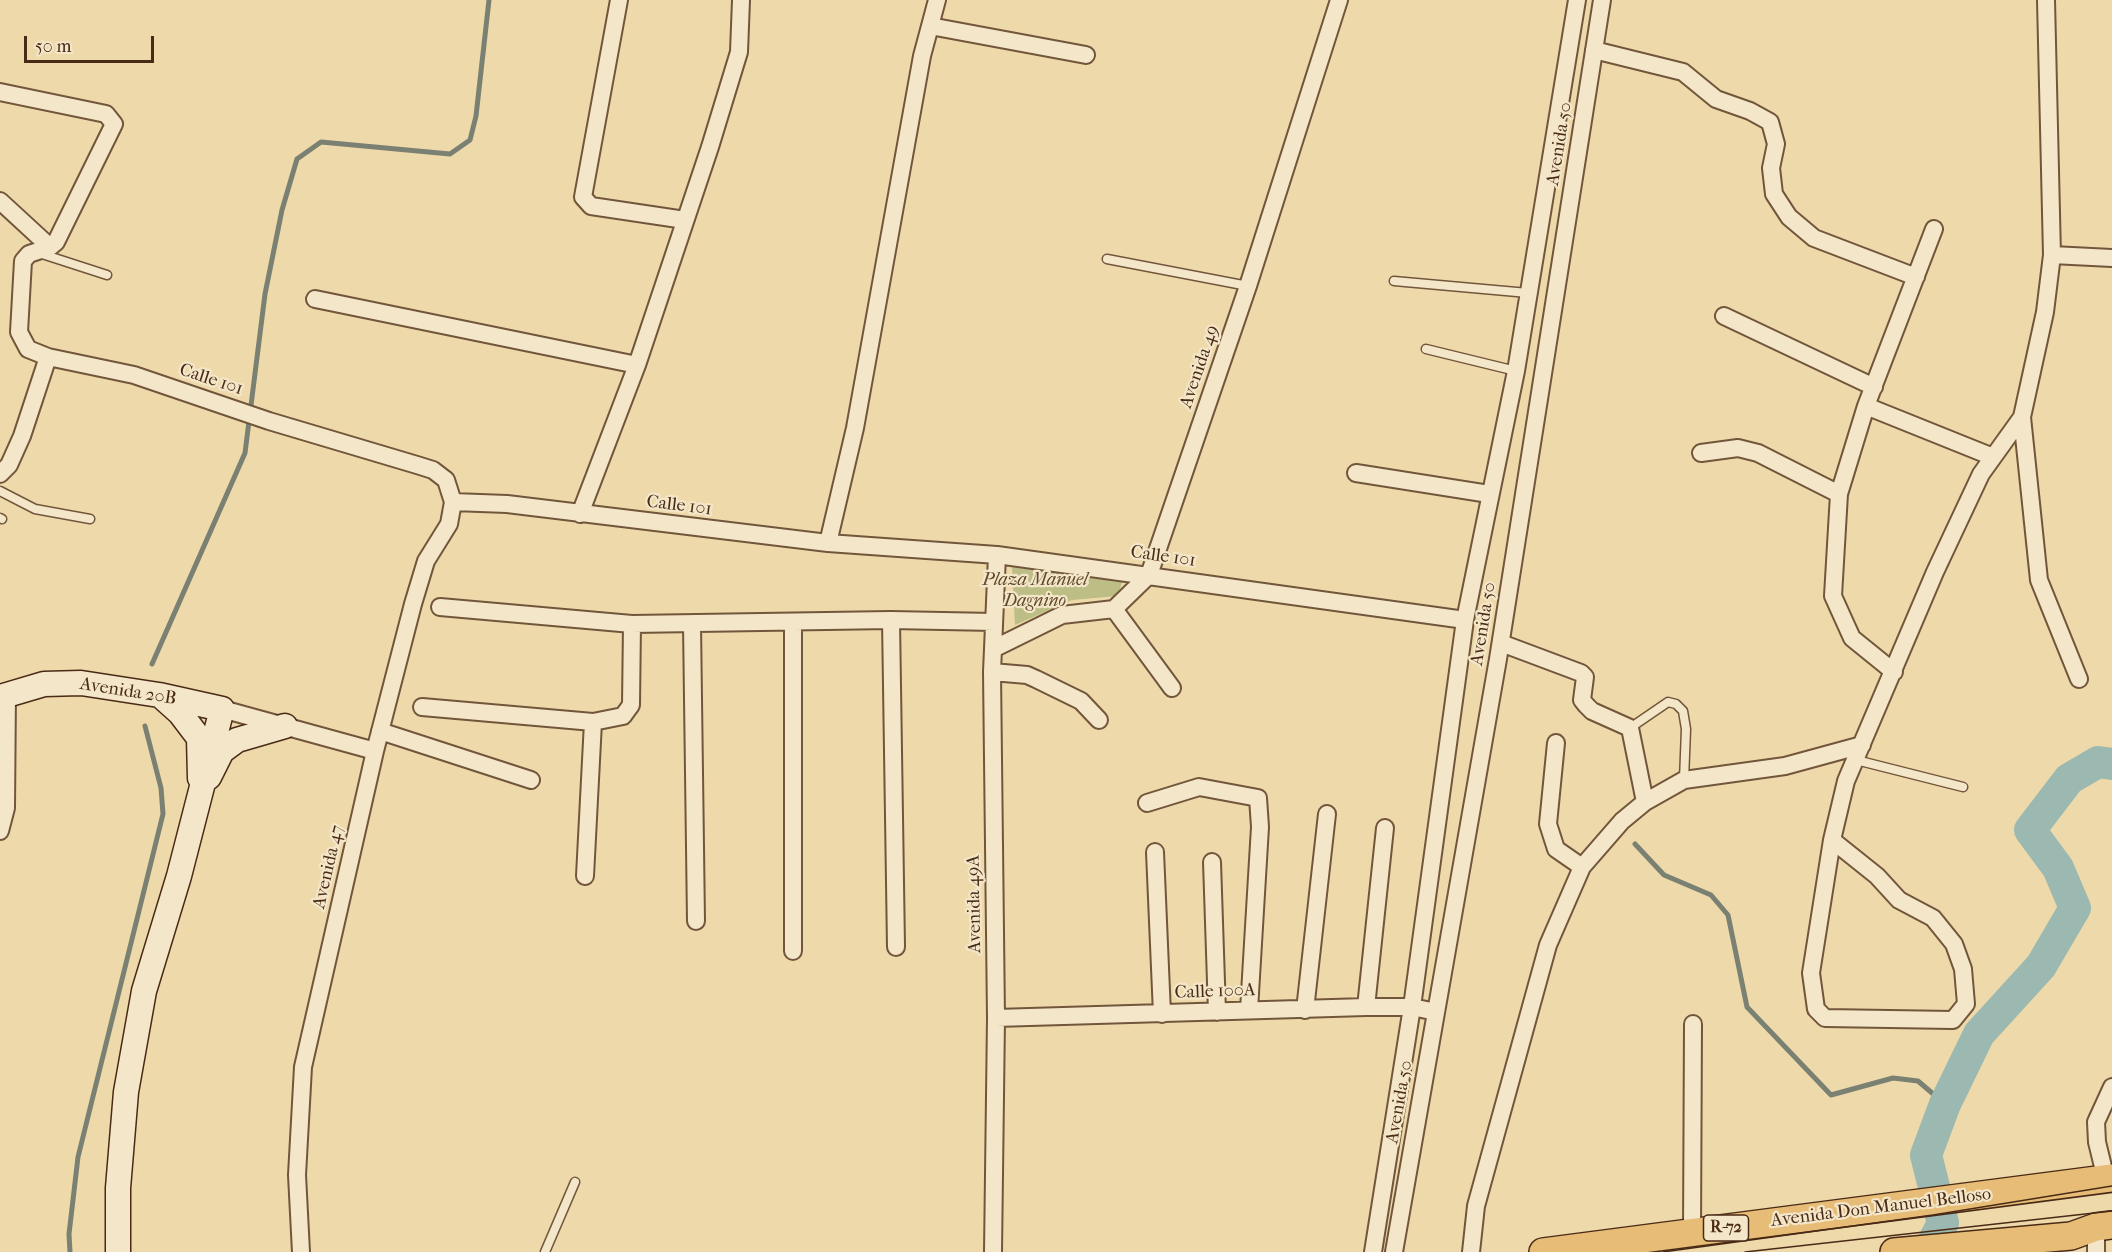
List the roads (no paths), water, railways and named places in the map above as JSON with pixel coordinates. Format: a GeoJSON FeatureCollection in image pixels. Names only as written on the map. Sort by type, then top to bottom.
{"type":"FeatureCollection","features":[{"type":"Feature","properties":{"kind":"main road","name":"Avenida Don Manuel Belloso"},"geometry":{"type":"LineString","coordinates":[[1543,1252],[2109,1178]]}},
{"type":"Feature","properties":{"kind":"main road"},"geometry":{"type":"LineString","coordinates":[[1908,1250],[2089,1238]]}},
{"type":"Feature","properties":{"kind":"street"},"geometry":{"type":"LineString","coordinates":[[619,0],[583,197],[591,206],[685,220]]}},
{"type":"Feature","properties":{"kind":"street"},"geometry":{"type":"LineString","coordinates":[[580,514],[637,365],[739,52],[741,0]]}},
{"type":"Feature","properties":{"kind":"street"},"geometry":{"type":"LineString","coordinates":[[828,543],[855,428],[922,56],[937,0]]}},
{"type":"Feature","properties":{"kind":"street","name":"Avenida 49"},"geometry":{"type":"LineString","coordinates":[[1114,609],[1149,575],[1248,286],[1339,0]]}},
{"type":"Feature","properties":{"kind":"street","name":"Avenida 50"},"geometry":{"type":"LineString","coordinates":[[1373,1252],[1412,1007],[1465,620],[1516,371],[1577,0]]}},
{"type":"Feature","properties":{"kind":"street","name":"Avenida 50"},"geometry":{"type":"LineString","coordinates":[[1394,1252],[1500,643],[1602,0]]}},
{"type":"Feature","properties":{"kind":"street"},"geometry":{"type":"LineString","coordinates":[[2046,0],[2052,255],[2045,312],[2022,417],[2039,580],[2079,679]]}},
{"type":"Feature","properties":{"kind":"street"},"geometry":{"type":"LineString","coordinates":[[930,26],[1086,55]]}},
{"type":"Feature","properties":{"kind":"street"},"geometry":{"type":"LineString","coordinates":[[1594,50],[1683,72],[1716,99],[1770,122],[1776,144],[1771,168],[1774,194],[1789,217],[1814,238],[1917,277]]}},
{"type":"Feature","properties":{"kind":"street"},"geometry":{"type":"LineString","coordinates":[[0,93],[106,114],[113,120],[113,129],[56,242],[50,247],[34,251],[23,261],[19,332],[28,349],[48,357],[22,436],[9,465],[0,474]]}},
{"type":"Feature","properties":{"kind":"street"},"geometry":{"type":"LineString","coordinates":[[0,201],[50,247]]}},
{"type":"Feature","properties":{"kind":"street"},"geometry":{"type":"LineString","coordinates":[[1894,672],[1852,638],[1833,596],[1839,494],[1866,406],[1934,229]]}},
{"type":"Feature","properties":{"kind":"street"},"geometry":{"type":"LineString","coordinates":[[2052,255],[2112,258]]}},
{"type":"Feature","properties":{"kind":"street"},"geometry":{"type":"LineString","coordinates":[[315,299],[637,365]]}},
{"type":"Feature","properties":{"kind":"street"},"geometry":{"type":"LineString","coordinates":[[1724,316],[1874,387]]}},
{"type":"Feature","properties":{"kind":"street","name":"Calle 101"},"geometry":{"type":"LineString","coordinates":[[48,357],[134,375],[270,421],[433,470],[446,480],[453,502],[484,502],[828,543],[997,555],[1465,620]]}},
{"type":"Feature","properties":{"kind":"street"},"geometry":{"type":"LineString","coordinates":[[1866,406],[1993,457]]}},
{"type":"Feature","properties":{"kind":"street"},"geometry":{"type":"LineString","coordinates":[[1832,840],[1876,876],[1899,900],[1933,918],[1954,944],[1963,969],[1966,1004],[1953,1020],[1825,1018],[1816,1009],[1811,973],[1832,840],[1846,781],[1935,572],[1982,474],[2022,417]]}},
{"type":"Feature","properties":{"kind":"street"},"geometry":{"type":"LineString","coordinates":[[1701,453],[1738,448],[1758,453],[1839,494]]}},
{"type":"Feature","properties":{"kind":"street"},"geometry":{"type":"LineString","coordinates":[[1356,473],[1489,495]]}},
{"type":"Feature","properties":{"kind":"street","name":"Avenida 47"},"geometry":{"type":"LineString","coordinates":[[301,1252],[297,1174],[303,1067],[380,731],[426,561],[449,524],[453,502]]}},
{"type":"Feature","properties":{"kind":"street","name":"Avenida 49A"},"geometry":{"type":"LineString","coordinates":[[993,1252],[996,1018],[992,672],[997,555]]}},
{"type":"Feature","properties":{"kind":"street"},"geometry":{"type":"LineString","coordinates":[[440,607],[632,624],[891,620],[994,622]]}},
{"type":"Feature","properties":{"kind":"street"},"geometry":{"type":"LineString","coordinates":[[993,649],[1062,615],[1114,609],[1172,688]]}},
{"type":"Feature","properties":{"kind":"street"},"geometry":{"type":"LineString","coordinates":[[891,620],[896,948]]}},
{"type":"Feature","properties":{"kind":"street"},"geometry":{"type":"LineString","coordinates":[[793,622],[793,951]]}},
{"type":"Feature","properties":{"kind":"street"},"geometry":{"type":"LineString","coordinates":[[422,707],[593,722],[623,716],[631,705],[632,624]]}},
{"type":"Feature","properties":{"kind":"street"},"geometry":{"type":"LineString","coordinates":[[692,624],[696,921]]}},
{"type":"Feature","properties":{"kind":"street"},"geometry":{"type":"LineString","coordinates":[[1500,643],[1581,673],[1585,677],[1582,700],[1586,705],[1592,711],[1630,728],[1645,802]]}},
{"type":"Feature","properties":{"kind":"street"},"geometry":{"type":"LineString","coordinates":[[992,672],[1026,675],[1036,679],[1081,701],[1099,720]]}},
{"type":"Feature","properties":{"kind":"street","name":"Avenida 20B"},"geometry":{"type":"LineString","coordinates":[[3,695],[44,684],[81,683],[159,695],[222,709]]}},
{"type":"Feature","properties":{"kind":"street"},"geometry":{"type":"LineString","coordinates":[[0,831],[6,808],[3,770],[3,695]]}},
{"type":"Feature","properties":{"kind":"street"},"geometry":{"type":"LineString","coordinates":[[159,695],[180,713],[199,738],[200,778],[203,781]]}},
{"type":"Feature","properties":{"kind":"street"},"geometry":{"type":"LineString","coordinates":[[118,1252],[118,1188],[126,1092],[144,991],[179,876],[189,828],[222,709],[375,751]]}},
{"type":"Feature","properties":{"kind":"street"},"geometry":{"type":"LineString","coordinates":[[585,876],[593,722]]}},
{"type":"Feature","properties":{"kind":"street"},"geometry":{"type":"LineString","coordinates":[[203,781],[209,777],[222,751],[237,740],[285,726]]}},
{"type":"Feature","properties":{"kind":"street"},"geometry":{"type":"LineString","coordinates":[[380,731],[531,780]]}},
{"type":"Feature","properties":{"kind":"street"},"geometry":{"type":"LineString","coordinates":[[1556,743],[1548,824],[1556,849],[1582,867]]}},
{"type":"Feature","properties":{"kind":"street"},"geometry":{"type":"LineString","coordinates":[[1471,1252],[1476,1206],[1548,945],[1582,867],[1622,821],[1645,802],[1684,780],[1859,753]]}},
{"type":"Feature","properties":{"kind":"street"},"geometry":{"type":"LineString","coordinates":[[1147,802],[1199,787],[1258,798],[1260,827],[1249,1010]]}},
{"type":"Feature","properties":{"kind":"street"},"geometry":{"type":"LineString","coordinates":[[1305,1010],[1327,814]]}},
{"type":"Feature","properties":{"kind":"street"},"geometry":{"type":"LineString","coordinates":[[1366,1007],[1385,828]]}},
{"type":"Feature","properties":{"kind":"street"},"geometry":{"type":"LineString","coordinates":[[1155,852],[1162,1014]]}},
{"type":"Feature","properties":{"kind":"street"},"geometry":{"type":"LineString","coordinates":[[1212,862],[1217,1012]]}},
{"type":"Feature","properties":{"kind":"street","name":"Calle 100A"},"geometry":{"type":"LineString","coordinates":[[996,1018],[1366,1007],[1412,1007],[1436,1012]]}},
{"type":"Feature","properties":{"kind":"street"},"geometry":{"type":"LineString","coordinates":[[1692,1232],[1693,1024]]}},
{"type":"Feature","properties":{"kind":"street"},"geometry":{"type":"LineString","coordinates":[[2109,1178],[2097,1142],[2096,1122],[2112,1087]]}},
{"type":"Feature","properties":{"kind":"lane"},"geometry":{"type":"LineString","coordinates":[[34,251],[107,275]]}},
{"type":"Feature","properties":{"kind":"lane"},"geometry":{"type":"LineString","coordinates":[[1107,259],[1248,286]]}},
{"type":"Feature","properties":{"kind":"lane"},"geometry":{"type":"LineString","coordinates":[[1394,281],[1528,293]]}},
{"type":"Feature","properties":{"kind":"lane"},"geometry":{"type":"LineString","coordinates":[[1426,350],[1516,371]]}},
{"type":"Feature","properties":{"kind":"lane"},"geometry":{"type":"LineString","coordinates":[[0,491],[35,509],[90,519]]}},
{"type":"Feature","properties":{"kind":"lane"},"geometry":{"type":"LineString","coordinates":[[1630,728],[1668,702],[1676,704],[1683,711],[1686,729],[1684,780]]}},
{"type":"Feature","properties":{"kind":"lane"},"geometry":{"type":"LineString","coordinates":[[1859,753],[1963,787]]}},
{"type":"Feature","properties":{"kind":"lane"},"geometry":{"type":"LineString","coordinates":[[545,1252],[575,1182]]}},
{"type":"Feature","properties":{"kind":"waterway"},"geometry":{"type":"LineString","coordinates":[[152,664],[245,453],[265,294],[282,210],[297,159],[321,142],[450,154],[470,140],[476,116],[489,0]]}},
{"type":"Feature","properties":{"kind":"waterway"},"geometry":{"type":"LineString","coordinates":[[70,1252],[69,1234],[78,1157],[163,814],[161,788],[145,726]]}},
{"type":"Feature","properties":{"kind":"waterway"},"geometry":{"type":"LineString","coordinates":[[1928,1252],[1943,1223],[1926,1155],[1945,1104],[1979,1034],[2041,966],[2075,908],[2058,868],[2030,830],[2069,779],[2098,762],[2112,764]]}},
{"type":"Feature","properties":{"kind":"waterway"},"geometry":{"type":"LineString","coordinates":[[1635,844],[1664,875],[1711,895],[1728,915],[1747,1007],[1831,1095],[1893,1078],[1918,1081],[1945,1104]]}},
{"type":"Feature","properties":{"kind":"tram line"},"geometry":{"type":"LineString","coordinates":[[1663,1252],[1933,1215],[2112,1186]]}},
{"type":"Feature","properties":{"kind":"tram line"},"geometry":{"type":"LineString","coordinates":[[1745,1252],[2112,1211]]}},
{"type":"Feature","properties":{"kind":"park label","name":"Plaza Manuel Dagnino"},"geometry":{"type":"Point","coordinates":[1035,591]}}]}
